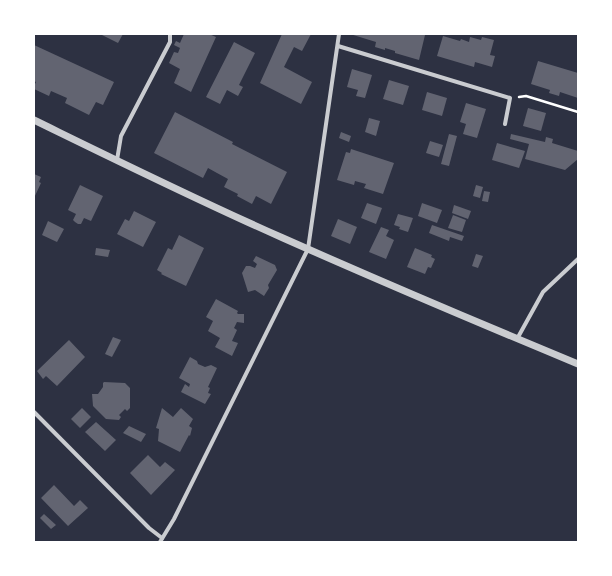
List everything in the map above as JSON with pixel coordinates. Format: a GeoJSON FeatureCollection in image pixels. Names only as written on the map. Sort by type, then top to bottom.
{"type":"FeatureCollection","features":[{"type":"Feature","properties":{"kind":"street"},"geometry":{"type":"LineString","coordinates":[[116,160],[121,136],[170,42],[170,34]]}},
{"type":"Feature","properties":{"kind":"street"},"geometry":{"type":"LineString","coordinates":[[34,412],[161,540],[178,512],[308,249],[339,34]]}},
{"type":"Feature","properties":{"kind":"street"},"geometry":{"type":"LineString","coordinates":[[338,46],[510,98],[505,124]]}},
{"type":"Feature","properties":{"kind":"street"},"geometry":{"type":"LineString","coordinates":[[34,120],[116,160],[308,249],[578,364]]}},
{"type":"Feature","properties":{"kind":"street"},"geometry":{"type":"LineString","coordinates":[[518,339],[543,292],[578,259]]}},
{"type":"Feature","properties":{"kind":"path"},"geometry":{"type":"LineString","coordinates":[[510,98],[526,96],[578,112]]}},
{"type":"Feature","properties":{"kind":"building"},"geometry":{"type":"Polygon","coordinates":[[[100,34],[123,34],[118,43],[100,34]]]}},
{"type":"Feature","properties":{"kind":"building"},"geometry":{"type":"Polygon","coordinates":[[[184,34],[209,34],[216,37],[191,92],[174,83],[180,69],[169,63],[174,52],[178,53],[180,48],[174,45],[176,41],[180,43],[184,34]]]}},
{"type":"Feature","properties":{"kind":"building"},"geometry":{"type":"Polygon","coordinates":[[[282,34],[311,34],[302,51],[294,47],[284,67],[312,82],[301,104],[260,83],[282,34]]]}},
{"type":"Feature","properties":{"kind":"building"},"geometry":{"type":"Polygon","coordinates":[[[350,34],[425,35],[419,60],[395,53],[395,51],[385,48],[385,50],[375,47],[376,42],[350,34]]]}},
{"type":"Feature","properties":{"kind":"building"},"geometry":{"type":"Polygon","coordinates":[[[443,36],[469,42],[470,37],[481,40],[482,37],[494,40],[490,55],[495,56],[492,67],[475,62],[474,67],[437,56],[443,36]]]}},
{"type":"Feature","properties":{"kind":"building"},"geometry":{"type":"Polygon","coordinates":[[[234,42],[255,53],[239,85],[243,87],[238,96],[227,90],[220,104],[206,97],[234,42]]]}},
{"type":"Feature","properties":{"kind":"building"},"geometry":{"type":"Polygon","coordinates":[[[34,45],[114,82],[103,105],[96,102],[89,115],[65,103],[67,98],[51,91],[49,96],[34,89],[36,82],[34,81],[34,45]]]}},
{"type":"Feature","properties":{"kind":"building"},"geometry":{"type":"Polygon","coordinates":[[[538,61],[578,73],[578,98],[560,92],[559,96],[549,93],[550,90],[531,84],[538,61]]]}},
{"type":"Feature","properties":{"kind":"building"},"geometry":{"type":"Polygon","coordinates":[[[352,69],[372,75],[365,98],[356,96],[358,90],[347,87],[352,69]]]}},
{"type":"Feature","properties":{"kind":"building"},"geometry":{"type":"Polygon","coordinates":[[[389,80],[409,86],[403,105],[383,99],[389,80]]]}},
{"type":"Feature","properties":{"kind":"building"},"geometry":{"type":"Polygon","coordinates":[[[427,92],[447,98],[442,116],[422,110],[427,92]]]}},
{"type":"Feature","properties":{"kind":"building"},"geometry":{"type":"Polygon","coordinates":[[[466,103],[486,109],[477,138],[463,134],[466,124],[460,122],[466,103]]]}},
{"type":"Feature","properties":{"kind":"building"},"geometry":{"type":"Polygon","coordinates":[[[528,108],[546,113],[541,131],[523,126],[528,108]]]}},
{"type":"Feature","properties":{"kind":"building"},"geometry":{"type":"Polygon","coordinates":[[[175,112],[233,142],[232,144],[287,172],[271,204],[256,196],[252,204],[237,196],[238,194],[224,187],[228,179],[208,168],[203,178],[154,153],[175,112]]]}},
{"type":"Feature","properties":{"kind":"building"},"geometry":{"type":"Polygon","coordinates":[[[369,118],[380,121],[376,136],[365,132],[369,118]]]}},
{"type":"Feature","properties":{"kind":"building"},"geometry":{"type":"Polygon","coordinates":[[[341,132],[351,136],[349,142],[339,138],[341,132]]]}},
{"type":"Feature","properties":{"kind":"building"},"geometry":{"type":"Polygon","coordinates":[[[449,134],[457,136],[449,166],[441,164],[449,134]]]}},
{"type":"Feature","properties":{"kind":"building"},"geometry":{"type":"Polygon","coordinates":[[[511,134],[545,142],[546,137],[553,139],[552,143],[578,151],[578,159],[565,170],[525,159],[529,144],[510,139],[511,134]]]}},
{"type":"Feature","properties":{"kind":"building"},"geometry":{"type":"Polygon","coordinates":[[[430,141],[443,145],[439,157],[426,153],[430,141]]]}},
{"type":"Feature","properties":{"kind":"building"},"geometry":{"type":"Polygon","coordinates":[[[497,143],[525,151],[519,168],[492,160],[497,143]]]}},
{"type":"Feature","properties":{"kind":"building"},"geometry":{"type":"Polygon","coordinates":[[[351,149],[394,163],[383,194],[364,188],[366,184],[355,181],[354,185],[337,180],[346,152],[350,153],[351,149]]]}},
{"type":"Feature","properties":{"kind":"building"},"geometry":{"type":"Polygon","coordinates":[[[34,174],[41,177],[39,182],[41,183],[34,198],[34,174]]]}},
{"type":"Feature","properties":{"kind":"building"},"geometry":{"type":"Polygon","coordinates":[[[80,185],[103,196],[91,221],[84,218],[81,224],[78,224],[73,220],[76,214],[68,210],[80,185]]]}},
{"type":"Feature","properties":{"kind":"building"},"geometry":{"type":"Polygon","coordinates":[[[476,185],[483,187],[480,198],[473,196],[476,185]]]}},
{"type":"Feature","properties":{"kind":"building"},"geometry":{"type":"Polygon","coordinates":[[[484,191],[490,192],[488,202],[482,201],[484,191]]]}},
{"type":"Feature","properties":{"kind":"building"},"geometry":{"type":"Polygon","coordinates":[[[367,203],[382,208],[376,224],[361,218],[367,203]]]}},
{"type":"Feature","properties":{"kind":"building"},"geometry":{"type":"Polygon","coordinates":[[[422,203],[442,210],[437,223],[418,216],[422,203]]]}},
{"type":"Feature","properties":{"kind":"building"},"geometry":{"type":"Polygon","coordinates":[[[454,205],[471,211],[468,219],[452,213],[454,205]]]}},
{"type":"Feature","properties":{"kind":"building"},"geometry":{"type":"Polygon","coordinates":[[[134,211],[156,222],[143,247],[117,234],[125,219],[129,221],[134,211]]]}},
{"type":"Feature","properties":{"kind":"building"},"geometry":{"type":"Polygon","coordinates":[[[398,214],[413,218],[408,232],[399,229],[400,227],[394,225],[398,214]]]}},
{"type":"Feature","properties":{"kind":"building"},"geometry":{"type":"Polygon","coordinates":[[[453,215],[466,220],[462,232],[448,228],[453,215]]]}},
{"type":"Feature","properties":{"kind":"building"},"geometry":{"type":"Polygon","coordinates":[[[338,219],[357,227],[350,244],[331,236],[338,219]]]}},
{"type":"Feature","properties":{"kind":"building"},"geometry":{"type":"Polygon","coordinates":[[[48,221],[64,229],[57,242],[42,235],[48,221]]]}},
{"type":"Feature","properties":{"kind":"building"},"geometry":{"type":"Polygon","coordinates":[[[432,225],[464,236],[462,241],[450,237],[449,241],[429,233],[432,225]]]}},
{"type":"Feature","properties":{"kind":"building"},"geometry":{"type":"Polygon","coordinates":[[[381,227],[389,230],[386,236],[394,240],[386,259],[369,252],[381,227]]]}},
{"type":"Feature","properties":{"kind":"building"},"geometry":{"type":"Polygon","coordinates":[[[179,235],[204,248],[186,286],[161,274],[162,273],[157,270],[168,248],[172,250],[179,235]]]}},
{"type":"Feature","properties":{"kind":"building"},"geometry":{"type":"Polygon","coordinates":[[[96,248],[110,250],[108,257],[95,255],[96,248]]]}},
{"type":"Feature","properties":{"kind":"building"},"geometry":{"type":"Polygon","coordinates":[[[415,248],[432,255],[431,257],[435,259],[431,268],[428,267],[425,274],[407,267],[415,248]]]}},
{"type":"Feature","properties":{"kind":"building"},"geometry":{"type":"Polygon","coordinates":[[[476,254],[483,256],[478,268],[472,266],[476,254]]]}},
{"type":"Feature","properties":{"kind":"building"},"geometry":{"type":"Polygon","coordinates":[[[256,256],[275,265],[277,270],[268,285],[269,288],[264,296],[255,290],[248,292],[242,273],[246,266],[255,268],[257,264],[253,261],[256,256]]]}},
{"type":"Feature","properties":{"kind":"building"},"geometry":{"type":"Polygon","coordinates":[[[216,299],[238,311],[238,314],[244,314],[244,323],[237,322],[234,328],[237,330],[232,341],[238,343],[232,356],[215,347],[220,338],[208,331],[213,321],[206,317],[216,299]]]}},
{"type":"Feature","properties":{"kind":"building"},"geometry":{"type":"Polygon","coordinates":[[[113,337],[121,340],[112,357],[105,354],[113,337]]]}},
{"type":"Feature","properties":{"kind":"building"},"geometry":{"type":"Polygon","coordinates":[[[69,340],[85,357],[57,386],[46,376],[43,379],[37,371],[69,340]]]}},
{"type":"Feature","properties":{"kind":"building"},"geometry":{"type":"Polygon","coordinates":[[[190,357],[197,361],[198,364],[205,367],[211,365],[217,368],[208,387],[210,388],[208,393],[211,394],[205,404],[181,392],[185,384],[189,387],[190,384],[179,378],[190,357]]]}},
{"type":"Feature","properties":{"kind":"building"},"geometry":{"type":"Polygon","coordinates":[[[104,382],[125,383],[130,388],[130,408],[127,411],[125,409],[119,415],[121,417],[119,420],[106,419],[93,406],[92,394],[98,394],[103,387],[104,382]]]}},
{"type":"Feature","properties":{"kind":"building"},"geometry":{"type":"Polygon","coordinates":[[[82,408],[91,417],[80,428],[71,419],[82,408]]]}},
{"type":"Feature","properties":{"kind":"building"},"geometry":{"type":"Polygon","coordinates":[[[162,408],[173,417],[181,408],[193,419],[189,426],[192,428],[190,436],[189,435],[180,452],[158,441],[159,429],[156,428],[162,408]]]}},
{"type":"Feature","properties":{"kind":"building"},"geometry":{"type":"Polygon","coordinates":[[[96,422],[116,440],[105,451],[85,432],[96,422]]]}},
{"type":"Feature","properties":{"kind":"building"},"geometry":{"type":"Polygon","coordinates":[[[129,426],[146,434],[141,442],[123,433],[129,426]]]}},
{"type":"Feature","properties":{"kind":"building"},"geometry":{"type":"Polygon","coordinates":[[[148,455],[160,467],[165,462],[175,470],[151,495],[130,473],[148,455]]]}},
{"type":"Feature","properties":{"kind":"building"},"geometry":{"type":"Polygon","coordinates":[[[54,485],[74,506],[80,500],[88,508],[68,526],[41,498],[54,485]]]}},
{"type":"Feature","properties":{"kind":"building"},"geometry":{"type":"Polygon","coordinates":[[[44,514],[56,525],[51,529],[40,518],[44,514]]]}}]}
